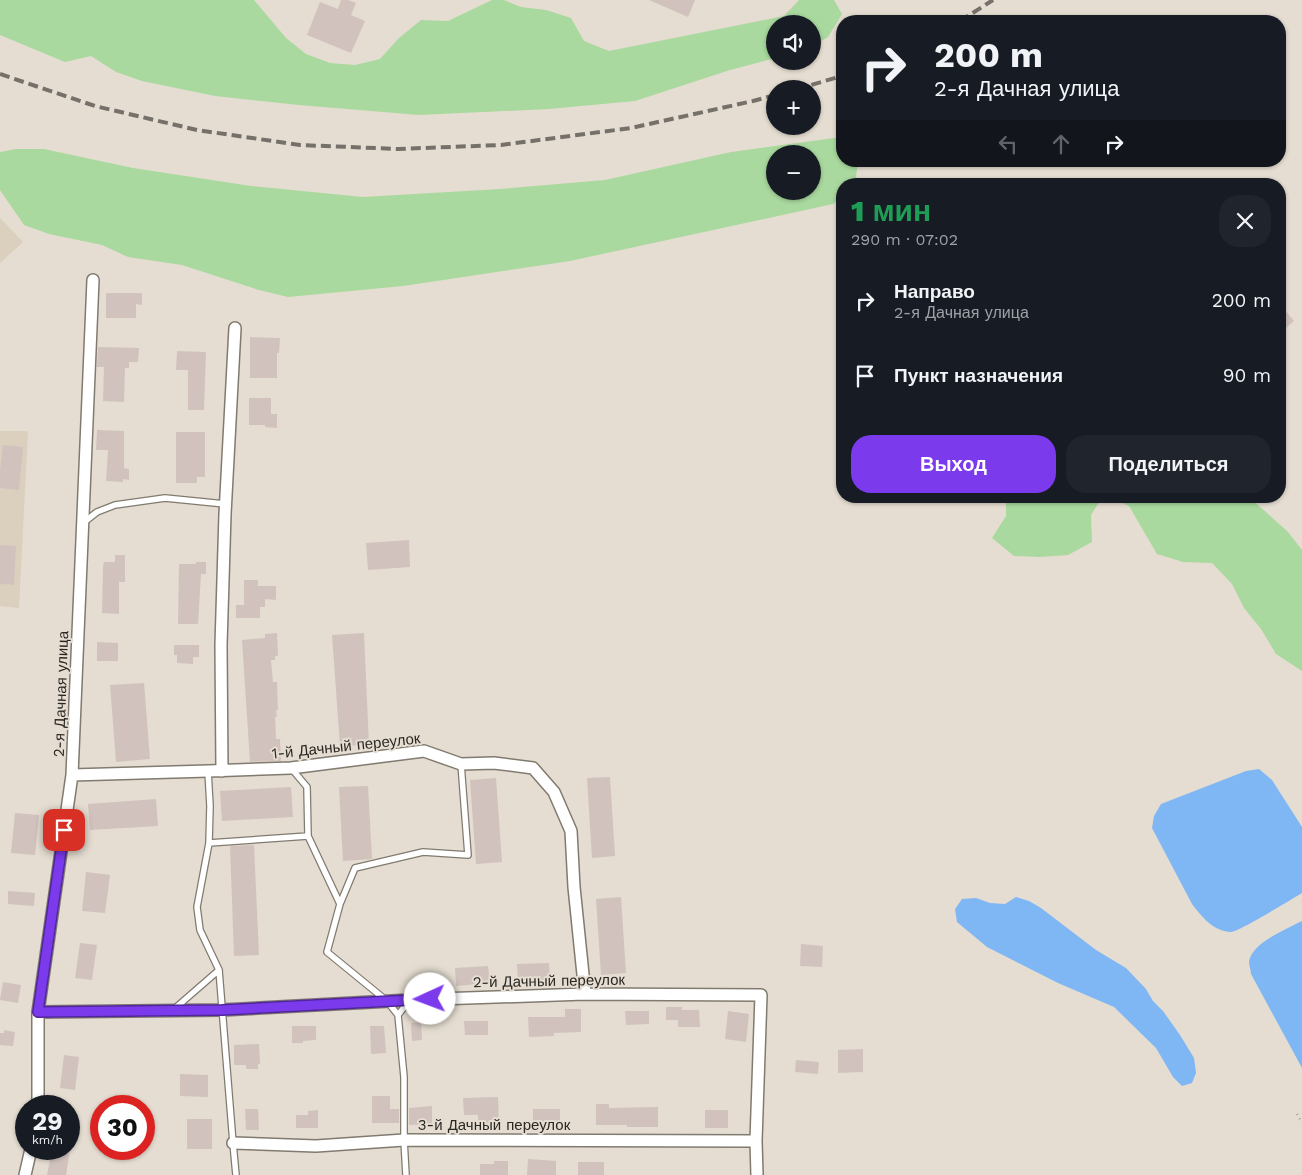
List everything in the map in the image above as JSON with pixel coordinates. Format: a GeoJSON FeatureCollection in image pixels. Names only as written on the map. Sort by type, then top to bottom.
{"type":"FeatureCollection","features":[{"type":"Feature","properties":{"kind":"street","name":"2-я Дачная улица"},"geometry":{"type":"LineString","coordinates":[[38,1095],[38,1012],[72,775],[93,280]]}},
{"type":"Feature","properties":{"kind":"street"},"geometry":{"type":"LineString","coordinates":[[222,770],[221,645],[225,504],[235,328]]}},
{"type":"Feature","properties":{"kind":"street","name":"1-й Дачный переулок"},"geometry":{"type":"LineString","coordinates":[[72,775],[290,768],[424,751],[461,764],[494,763],[533,768],[554,792],[571,831],[574,886],[585,994]]}},
{"type":"Feature","properties":{"kind":"street","name":"2-й Дачный переулок"},"geometry":{"type":"LineString","coordinates":[[38,1012],[222,1010],[410,1000],[585,994],[761,995],[756,1141]]}},
{"type":"Feature","properties":{"kind":"street","name":"3-й Дачный переулок"},"geometry":{"type":"LineString","coordinates":[[233,1144],[316,1146],[404,1140],[756,1141]]}},
{"type":"Feature","properties":{"kind":"street"},"geometry":{"type":"LineString","coordinates":[[756,1141],[757,1175]]}},
{"type":"Feature","properties":{"kind":"street"},"geometry":{"type":"LineString","coordinates":[[25,1175],[28,1160]]}},
{"type":"Feature","properties":{"kind":"lane"},"geometry":{"type":"LineString","coordinates":[[83,524],[97,512],[115,505],[165,498],[225,504]]}},
{"type":"Feature","properties":{"kind":"lane"},"geometry":{"type":"LineString","coordinates":[[406,1175],[404,1077],[398,1015],[388,1001],[327,952],[340,904],[355,868],[423,852],[468,855],[461,764]]}},
{"type":"Feature","properties":{"kind":"lane"},"geometry":{"type":"LineString","coordinates":[[290,768],[308,787],[308,836],[340,904]]}},
{"type":"Feature","properties":{"kind":"lane"},"geometry":{"type":"LineString","coordinates":[[208,771],[210,806],[209,844],[197,907],[200,930],[219,970],[236,1175]]}},
{"type":"Feature","properties":{"kind":"lane"},"geometry":{"type":"LineString","coordinates":[[209,844],[308,836]]}},
{"type":"Feature","properties":{"kind":"lane"},"geometry":{"type":"LineString","coordinates":[[172,1011],[219,970]]}},
{"type":"Feature","properties":{"kind":"lane"},"geometry":{"type":"LineString","coordinates":[[398,1015],[410,1000]]}},
{"type":"Feature","properties":{"kind":"path"},"geometry":{"type":"LineString","coordinates":[[1297,1114],[1302,1123]]}},
{"type":"Feature","properties":{"kind":"shaded area"},"geometry":{"type":"Polygon","coordinates":[[[0,218],[23,242],[0,263],[0,218]]]}},
{"type":"Feature","properties":{"kind":"shaded area"},"geometry":{"type":"Polygon","coordinates":[[[0,431],[28,431],[19,608],[0,606],[0,431]]]}},
{"type":"Feature","properties":{"kind":"green space"},"geometry":{"type":"Polygon","coordinates":[[[0,0],[254,0],[286,38],[306,54],[330,63],[355,65],[380,59],[399,38],[421,20],[448,21],[492,0],[504,0],[521,7],[546,10],[571,18],[584,41],[609,51],[766,20],[766,60],[635,101],[549,109],[419,115],[299,105],[215,96],[142,81],[116,72],[91,56],[65,62],[0,35],[0,0]]]}},
{"type":"Feature","properties":{"kind":"green space"},"geometry":{"type":"Polygon","coordinates":[[[799,0],[834,0],[842,14],[836,15],[836,24],[828,37],[821,41],[821,15],[785,15],[799,0]]]}},
{"type":"Feature","properties":{"kind":"green space"},"geometry":{"type":"Polygon","coordinates":[[[836,138],[836,167],[857,167],[856,178],[836,178],[836,202],[833,204],[570,261],[403,286],[288,297],[259,290],[182,265],[128,257],[102,245],[49,234],[24,225],[0,190],[0,152],[16,149],[44,149],[133,168],[251,186],[363,197],[500,189],[605,180],[731,152],[766,147],[766,200],[821,200],[821,145],[783,145],[836,138]]]}},
{"type":"Feature","properties":{"kind":"green space"},"geometry":{"type":"Polygon","coordinates":[[[1006,503],[1099,503],[1091,515],[1092,542],[1068,555],[1014,556],[992,538],[1006,516],[1006,503]]]}},
{"type":"Feature","properties":{"kind":"green space"},"geometry":{"type":"Polygon","coordinates":[[[1123,503],[1256,503],[1288,532],[1302,550],[1302,671],[1276,654],[1261,629],[1244,608],[1232,584],[1212,563],[1183,562],[1157,554],[1129,506],[1123,503]]]}},
{"type":"Feature","properties":{"kind":"water"},"geometry":{"type":"Polygon","coordinates":[[[1259,769],[1272,780],[1302,827],[1302,893],[1236,931],[1225,931],[1208,922],[1192,904],[1152,828],[1154,816],[1161,804],[1246,771],[1259,769]]]}},
{"type":"Feature","properties":{"kind":"water"},"geometry":{"type":"Polygon","coordinates":[[[1016,897],[1029,901],[1041,908],[1096,950],[1126,968],[1146,989],[1153,1001],[1163,1011],[1180,1035],[1194,1058],[1196,1073],[1192,1083],[1182,1086],[1173,1077],[1156,1048],[1114,1007],[1058,983],[987,947],[957,922],[955,909],[962,899],[976,898],[990,903],[1005,904],[1016,897]]]}},
{"type":"Feature","properties":{"kind":"water"},"geometry":{"type":"Polygon","coordinates":[[[1302,921],[1302,1068],[1251,974],[1249,962],[1251,955],[1263,943],[1279,932],[1302,921]]]}},
{"type":"Feature","properties":{"kind":"building"},"geometry":{"type":"Polygon","coordinates":[[[341,0],[356,3],[351,15],[365,21],[351,53],[307,35],[320,2],[338,9],[341,0]]]}},
{"type":"Feature","properties":{"kind":"building"},"geometry":{"type":"Polygon","coordinates":[[[649,0],[695,0],[688,17],[649,0]]]}},
{"type":"Feature","properties":{"kind":"building"},"geometry":{"type":"Polygon","coordinates":[[[106,293],[142,293],[142,305],[136,304],[136,318],[106,318],[106,293]]]}},
{"type":"Feature","properties":{"kind":"building"},"geometry":{"type":"Polygon","coordinates":[[[1286,311],[1294,321],[1286,328],[1286,311]]]}},
{"type":"Feature","properties":{"kind":"building"},"geometry":{"type":"Polygon","coordinates":[[[250,337],[280,338],[279,353],[277,353],[277,378],[250,378],[250,337]]]}},
{"type":"Feature","properties":{"kind":"building"},"geometry":{"type":"Polygon","coordinates":[[[98,347],[139,348],[138,362],[129,362],[129,368],[125,368],[124,402],[103,401],[104,367],[97,367],[98,347]]]}},
{"type":"Feature","properties":{"kind":"building"},"geometry":{"type":"Polygon","coordinates":[[[177,351],[206,352],[204,410],[188,410],[188,370],[176,370],[177,351]]]}},
{"type":"Feature","properties":{"kind":"building"},"geometry":{"type":"Polygon","coordinates":[[[249,398],[271,398],[271,414],[277,414],[277,428],[265,427],[265,425],[249,425],[249,398]]]}},
{"type":"Feature","properties":{"kind":"building"},"geometry":{"type":"Polygon","coordinates":[[[97,430],[124,431],[124,468],[129,469],[129,480],[123,479],[123,482],[106,481],[108,450],[96,450],[97,430]]]}},
{"type":"Feature","properties":{"kind":"building"},"geometry":{"type":"Polygon","coordinates":[[[176,432],[205,432],[205,477],[197,477],[197,483],[176,483],[176,432]]]}},
{"type":"Feature","properties":{"kind":"building"},"geometry":{"type":"Polygon","coordinates":[[[3,445],[23,447],[19,490],[0,488],[3,445]]]}},
{"type":"Feature","properties":{"kind":"building"},"geometry":{"type":"Polygon","coordinates":[[[409,540],[410,567],[368,570],[366,543],[409,540]]]}},
{"type":"Feature","properties":{"kind":"building"},"geometry":{"type":"Polygon","coordinates":[[[0,545],[16,546],[14,585],[0,584],[0,545]]]}},
{"type":"Feature","properties":{"kind":"building"},"geometry":{"type":"Polygon","coordinates":[[[115,555],[125,555],[125,582],[119,582],[119,614],[102,613],[104,562],[115,562],[115,555]]]}},
{"type":"Feature","properties":{"kind":"building"},"geometry":{"type":"Polygon","coordinates":[[[196,562],[206,562],[206,574],[201,574],[198,624],[178,624],[179,564],[196,564],[196,562]]]}},
{"type":"Feature","properties":{"kind":"building"},"geometry":{"type":"Polygon","coordinates":[[[244,580],[258,580],[258,586],[276,586],[276,600],[265,599],[265,607],[260,607],[260,618],[236,618],[236,605],[244,605],[244,580]]]}},
{"type":"Feature","properties":{"kind":"building"},"geometry":{"type":"Polygon","coordinates":[[[277,633],[278,656],[275,656],[275,660],[271,660],[273,682],[277,682],[276,739],[280,739],[281,761],[250,762],[242,640],[265,638],[265,634],[277,633]]]}},
{"type":"Feature","properties":{"kind":"building"},"geometry":{"type":"Polygon","coordinates":[[[364,633],[369,745],[340,746],[332,635],[364,633]]]}},
{"type":"Feature","properties":{"kind":"building"},"geometry":{"type":"Polygon","coordinates":[[[97,642],[118,643],[118,661],[97,661],[97,642]]]}},
{"type":"Feature","properties":{"kind":"building"},"geometry":{"type":"Polygon","coordinates":[[[174,645],[199,645],[199,657],[193,657],[193,664],[177,663],[177,655],[174,655],[174,645]]]}},
{"type":"Feature","properties":{"kind":"building"},"geometry":{"type":"Polygon","coordinates":[[[144,683],[150,759],[116,762],[110,685],[144,683]]]}},
{"type":"Feature","properties":{"kind":"building"},"geometry":{"type":"Polygon","coordinates":[[[610,777],[615,856],[592,858],[587,778],[610,777]]]}},
{"type":"Feature","properties":{"kind":"building"},"geometry":{"type":"Polygon","coordinates":[[[496,778],[502,862],[476,864],[470,780],[496,778]]]}},
{"type":"Feature","properties":{"kind":"building"},"geometry":{"type":"Polygon","coordinates":[[[368,786],[372,859],[343,861],[339,787],[368,786]]]}},
{"type":"Feature","properties":{"kind":"building"},"geometry":{"type":"Polygon","coordinates":[[[291,787],[293,817],[222,821],[220,791],[291,787]]]}},
{"type":"Feature","properties":{"kind":"building"},"geometry":{"type":"Polygon","coordinates":[[[156,799],[158,826],[90,830],[88,804],[156,799]]]}},
{"type":"Feature","properties":{"kind":"building"},"geometry":{"type":"Polygon","coordinates":[[[15,813],[39,815],[35,855],[11,853],[15,813]]]}},
{"type":"Feature","properties":{"kind":"building"},"geometry":{"type":"Polygon","coordinates":[[[254,845],[259,955],[234,956],[230,846],[254,845]]]}},
{"type":"Feature","properties":{"kind":"building"},"geometry":{"type":"Polygon","coordinates":[[[86,872],[110,875],[105,913],[82,911],[86,872]]]}},
{"type":"Feature","properties":{"kind":"building"},"geometry":{"type":"Polygon","coordinates":[[[8,891],[35,893],[34,906],[8,904],[8,891]]]}},
{"type":"Feature","properties":{"kind":"building"},"geometry":{"type":"Polygon","coordinates":[[[621,897],[626,973],[601,975],[596,899],[621,897]]]}},
{"type":"Feature","properties":{"kind":"building"},"geometry":{"type":"Polygon","coordinates":[[[80,943],[97,945],[92,980],[75,978],[80,943]]]}},
{"type":"Feature","properties":{"kind":"building"},"geometry":{"type":"Polygon","coordinates":[[[801,944],[823,946],[822,967],[800,966],[801,944]]]}},
{"type":"Feature","properties":{"kind":"building"},"geometry":{"type":"Polygon","coordinates":[[[549,963],[550,980],[518,982],[517,964],[549,963]]]}},
{"type":"Feature","properties":{"kind":"building"},"geometry":{"type":"Polygon","coordinates":[[[488,966],[490,983],[456,986],[455,968],[488,966]]]}},
{"type":"Feature","properties":{"kind":"building"},"geometry":{"type":"Polygon","coordinates":[[[3,982],[21,985],[18,1003],[0,1000],[3,982]]]}},
{"type":"Feature","properties":{"kind":"building"},"geometry":{"type":"Polygon","coordinates":[[[666,1007],[682,1007],[682,1010],[699,1010],[700,1027],[678,1027],[678,1020],[666,1020],[666,1007]]]}},
{"type":"Feature","properties":{"kind":"building"},"geometry":{"type":"Polygon","coordinates":[[[565,1009],[581,1009],[581,1032],[554,1033],[554,1036],[529,1037],[528,1017],[565,1017],[565,1009]]]}},
{"type":"Feature","properties":{"kind":"building"},"geometry":{"type":"Polygon","coordinates":[[[625,1011],[649,1011],[649,1024],[626,1025],[625,1011]]]}},
{"type":"Feature","properties":{"kind":"building"},"geometry":{"type":"Polygon","coordinates":[[[728,1011],[749,1014],[746,1042],[725,1039],[728,1011]]]}},
{"type":"Feature","properties":{"kind":"building"},"geometry":{"type":"Polygon","coordinates":[[[464,1021],[488,1021],[488,1035],[465,1035],[464,1021]]]}},
{"type":"Feature","properties":{"kind":"building"},"geometry":{"type":"Polygon","coordinates":[[[421,1022],[422,1040],[412,1041],[411,1023],[421,1022]]]}},
{"type":"Feature","properties":{"kind":"building"},"geometry":{"type":"Polygon","coordinates":[[[292,1026],[316,1026],[316,1040],[292,1043],[292,1026]]]}},
{"type":"Feature","properties":{"kind":"building"},"geometry":{"type":"Polygon","coordinates":[[[370,1026],[384,1026],[386,1053],[371,1054],[370,1026]]]}},
{"type":"Feature","properties":{"kind":"building"},"geometry":{"type":"Polygon","coordinates":[[[4,1030],[15,1032],[13,1046],[0,1045],[0,1033],[4,1033],[4,1030]]]}},
{"type":"Feature","properties":{"kind":"building"},"geometry":{"type":"Polygon","coordinates":[[[259,1044],[260,1064],[258,1064],[258,1069],[246,1069],[246,1065],[234,1065],[234,1045],[259,1044]]]}},
{"type":"Feature","properties":{"kind":"building"},"geometry":{"type":"Polygon","coordinates":[[[863,1049],[863,1072],[838,1073],[838,1050],[863,1049]]]}},
{"type":"Feature","properties":{"kind":"building"},"geometry":{"type":"Polygon","coordinates":[[[64,1055],[79,1057],[75,1090],[60,1088],[64,1055]]]}},
{"type":"Feature","properties":{"kind":"building"},"geometry":{"type":"Polygon","coordinates":[[[796,1060],[819,1062],[818,1074],[795,1072],[796,1060]]]}},
{"type":"Feature","properties":{"kind":"building"},"geometry":{"type":"Polygon","coordinates":[[[180,1074],[208,1075],[208,1097],[180,1096],[180,1074]]]}},
{"type":"Feature","properties":{"kind":"building"},"geometry":{"type":"Polygon","coordinates":[[[372,1096],[390,1096],[390,1109],[399,1109],[399,1123],[372,1123],[372,1096]]]}},
{"type":"Feature","properties":{"kind":"building"},"geometry":{"type":"Polygon","coordinates":[[[498,1097],[499,1130],[484,1130],[484,1124],[478,1124],[478,1115],[464,1115],[463,1098],[498,1097]]]}},
{"type":"Feature","properties":{"kind":"building"},"geometry":{"type":"Polygon","coordinates":[[[596,1104],[609,1104],[609,1108],[658,1107],[658,1127],[596,1125],[596,1104]]]}},
{"type":"Feature","properties":{"kind":"building"},"geometry":{"type":"Polygon","coordinates":[[[432,1106],[432,1124],[409,1125],[409,1108],[432,1106]]]}},
{"type":"Feature","properties":{"kind":"building"},"geometry":{"type":"Polygon","coordinates":[[[245,1109],[258,1109],[259,1130],[246,1130],[245,1109]]]}},
{"type":"Feature","properties":{"kind":"building"},"geometry":{"type":"Polygon","coordinates":[[[533,1109],[560,1109],[560,1123],[533,1123],[533,1109]]]}},
{"type":"Feature","properties":{"kind":"building"},"geometry":{"type":"Polygon","coordinates":[[[318,1110],[318,1128],[296,1128],[296,1115],[308,1115],[308,1111],[318,1110]]]}},
{"type":"Feature","properties":{"kind":"building"},"geometry":{"type":"Polygon","coordinates":[[[705,1110],[728,1110],[728,1128],[705,1128],[705,1110]]]}},
{"type":"Feature","properties":{"kind":"building"},"geometry":{"type":"Polygon","coordinates":[[[187,1119],[212,1119],[212,1149],[187,1149],[187,1119]]]}},
{"type":"Feature","properties":{"kind":"building"},"geometry":{"type":"Polygon","coordinates":[[[528,1159],[556,1161],[556,1175],[527,1175],[528,1159]]]}},
{"type":"Feature","properties":{"kind":"building"},"geometry":{"type":"Polygon","coordinates":[[[50,1160],[68,1160],[66,1175],[47,1175],[50,1160]]]}},
{"type":"Feature","properties":{"kind":"building"},"geometry":{"type":"Polygon","coordinates":[[[494,1161],[508,1161],[508,1175],[480,1175],[480,1164],[494,1164],[494,1161]]]}},
{"type":"Feature","properties":{"kind":"building"},"geometry":{"type":"Polygon","coordinates":[[[578,1162],[604,1162],[604,1175],[578,1175],[578,1162]]]}},
{"type":"Feature","properties":{"kind":"railway"},"geometry":{"type":"LineString","coordinates":[[969,15],[993,0]]}},
{"type":"Feature","properties":{"kind":"railway"},"geometry":{"type":"LineString","coordinates":[[0,74],[95,106],[197,130],[300,145],[398,149],[501,145],[631,128],[766,97]]}},
{"type":"Feature","properties":{"kind":"railway"},"geometry":{"type":"LineString","coordinates":[[821,82],[836,78]]}},
{"type":"Feature","properties":{"kind":"route"},"geometry":{"type":"LineString","coordinates":[[64,830],[38,1012],[222,1010],[430,999]]}}]}
